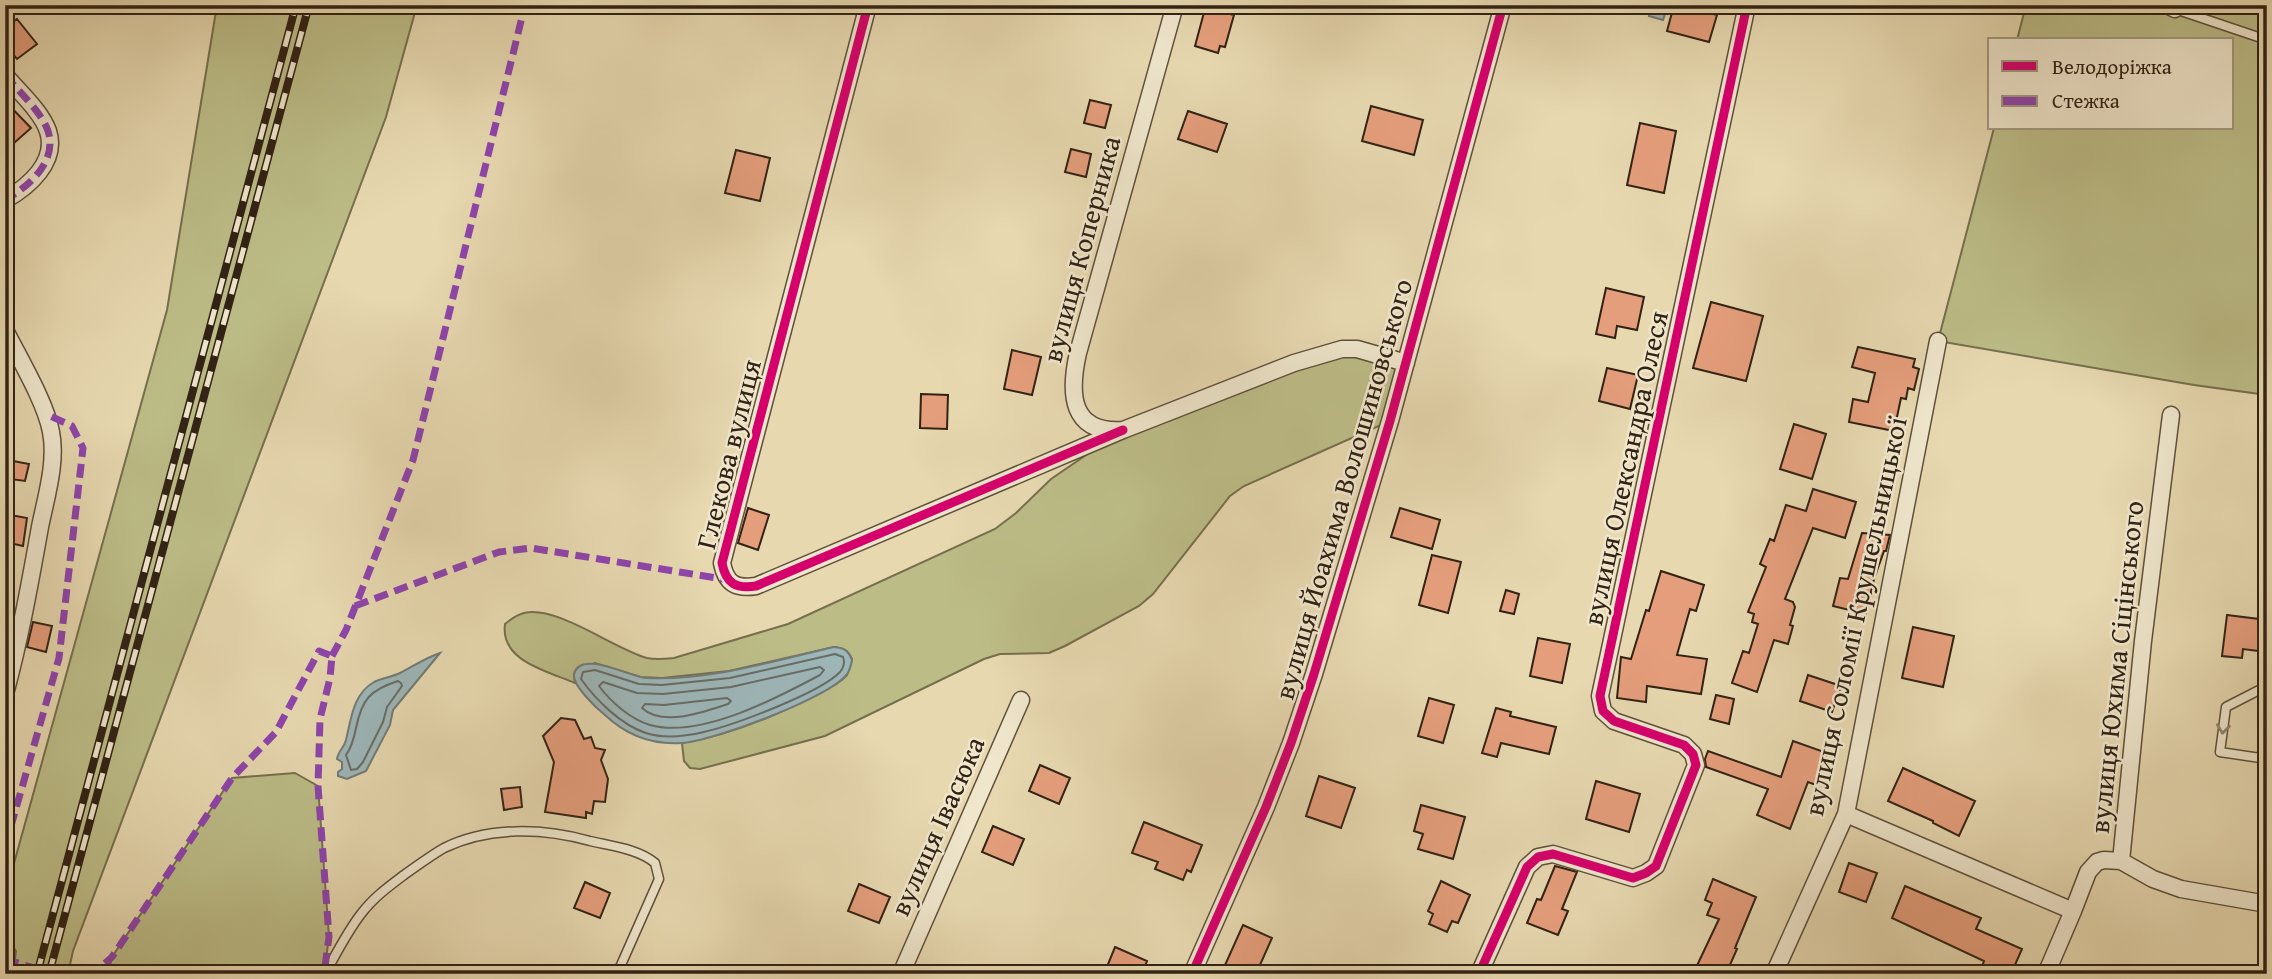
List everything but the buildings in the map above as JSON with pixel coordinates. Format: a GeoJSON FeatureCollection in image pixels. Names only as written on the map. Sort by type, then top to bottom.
{"type":"FeatureCollection","features":[{"type":"Feature","properties":{"kind":"street","name":"Глекова вулиця"},"geometry":{"type":"LineString","coordinates":[[868,5],[722,563],[724,574],[735,585],[745,588],[757,586],[1123,430]]}},
{"type":"Feature","properties":{"kind":"street","name":"вулиця Коперника"},"geometry":{"type":"LineString","coordinates":[[1123,430],[1102,430],[1083,418],[1073,394],[1073,374],[1175,5]]}},
{"type":"Feature","properties":{"kind":"street","name":"вулиця Йоахима Волошиновського"},"geometry":{"type":"LineString","coordinates":[[1192,974],[1266,807],[1314,674],[1406,363],[1503,5]]}},
{"type":"Feature","properties":{"kind":"street","name":"вулиця Олександра Олеся"},"geometry":{"type":"LineString","coordinates":[[1479,974],[1527,867],[1538,857],[1553,854],[1633,878],[1656,866],[1696,765],[1693,754],[1684,745],[1614,721],[1603,711],[1600,696],[1747,5]]}},
{"type":"Feature","properties":{"kind":"street"},"geometry":{"type":"LineString","coordinates":[[5,75],[38,114],[48,130],[51,142],[43,167],[27,185],[5,200]]}},
{"type":"Feature","properties":{"kind":"street"},"geometry":{"type":"LineString","coordinates":[[5,330],[46,414],[53,447],[18,645],[5,694]]}},
{"type":"Feature","properties":{"kind":"street","name":"вулиця Соломії Крушельницької"},"geometry":{"type":"LineString","coordinates":[[1774,974],[1846,814],[1938,341]]}},
{"type":"Feature","properties":{"kind":"street"},"geometry":{"type":"LineString","coordinates":[[1123,430],[1294,363],[1342,349],[1357,349],[1406,363]]}},
{"type":"Feature","properties":{"kind":"street","name":"вулиця Юхима Сіцінського"},"geometry":{"type":"LineString","coordinates":[[2046,974],[2092,867],[2104,860],[2121,861],[2143,641],[2171,415]]}},
{"type":"Feature","properties":{"kind":"street","name":"вулиця Івасюка"},"geometry":{"type":"LineString","coordinates":[[901,974],[1021,699]]}},
{"type":"Feature","properties":{"kind":"street"},"geometry":{"type":"LineString","coordinates":[[1846,814],[2074,911]]}},
{"type":"Feature","properties":{"kind":"street"},"geometry":{"type":"LineString","coordinates":[[2121,861],[2153,879],[2180,889],[2267,904]]}},
{"type":"Feature","properties":{"kind":"lane"},"geometry":{"type":"LineString","coordinates":[[2171,7],[2267,40]]}},
{"type":"Feature","properties":{"kind":"lane"},"geometry":{"type":"LineString","coordinates":[[2267,686],[2226,707],[2221,752],[2267,759]]}},
{"type":"Feature","properties":{"kind":"lane"},"geometry":{"type":"LineString","coordinates":[[325,974],[359,916],[377,895],[427,859],[446,847],[487,834],[529,831],[565,834],[641,855],[655,863],[659,879],[617,974]]}},
{"type":"Feature","properties":{"kind":"green space"},"geometry":{"type":"Polygon","coordinates":[[[217,5],[417,5],[386,117],[73,951],[68,974],[13,974],[16,951],[5,935],[5,896],[167,310],[217,5]]]}},
{"type":"Feature","properties":{"kind":"green space"},"geometry":{"type":"Polygon","coordinates":[[[2026,5],[2267,5],[2267,395],[1938,341],[1993,130],[2234,130],[2234,38],[2018,38],[2026,5]]]}},
{"type":"Feature","properties":{"kind":"green space"},"geometry":{"type":"Polygon","coordinates":[[[1341,349],[1406,363],[1390,421],[1244,486],[1230,496],[1153,594],[1139,606],[1049,653],[1000,654],[984,659],[825,736],[700,769],[690,768],[684,761],[682,743],[752,724],[841,680],[847,675],[852,659],[840,648],[834,647],[729,671],[662,678],[640,677],[595,663],[574,675],[575,683],[528,663],[510,647],[505,637],[505,624],[509,620],[524,613],[537,612],[568,621],[633,653],[660,659],[674,658],[788,624],[995,529],[1051,479],[1123,430],[1341,349]]]}},
{"type":"Feature","properties":{"kind":"green space"},"geometry":{"type":"Polygon","coordinates":[[[295,773],[318,786],[329,937],[324,974],[108,974],[112,957],[232,778],[295,773]]]}},
{"type":"Feature","properties":{"kind":"water"},"geometry":{"type":"Polygon","coordinates":[[[1652,5],[1668,5],[1663,20],[1649,16],[1652,5]]]}},
{"type":"Feature","properties":{"kind":"water"},"geometry":{"type":"Polygon","coordinates":[[[834,647],[845,650],[852,660],[847,674],[836,684],[795,706],[743,727],[682,743],[650,740],[622,728],[591,702],[574,679],[578,667],[586,664],[606,666],[639,677],[670,678],[741,669],[834,647]]]}},
{"type":"Feature","properties":{"kind":"water"},"geometry":{"type":"Polygon","coordinates":[[[440,653],[393,710],[390,725],[366,771],[347,779],[338,776],[342,762],[337,759],[361,693],[374,682],[440,653]]]}},
{"type":"Feature","properties":{"kind":"railway"},"geometry":{"type":"LineString","coordinates":[[37,974],[296,5]]}},
{"type":"Feature","properties":{"kind":"railway"},"geometry":{"type":"LineString","coordinates":[[49,974],[309,5]]}},
{"type":"Feature","properties":{"kind":"marked path"},"geometry":{"type":"LineString","coordinates":[[332,656],[346,630],[413,460],[525,5]]}},
{"type":"Feature","properties":{"kind":"marked path"},"geometry":{"type":"LineString","coordinates":[[5,75],[40,116],[50,142],[49,153],[39,172],[23,188],[5,200]]}},
{"type":"Feature","properties":{"kind":"marked path"},"geometry":{"type":"LineString","coordinates":[[5,847],[59,658],[83,448],[72,426],[46,414]]}},
{"type":"Feature","properties":{"kind":"marked path"},"geometry":{"type":"LineString","coordinates":[[355,606],[499,552],[531,548],[729,580]]}},
{"type":"Feature","properties":{"kind":"marked path"},"geometry":{"type":"LineString","coordinates":[[87,974],[112,957],[232,778],[276,732],[319,651],[332,656],[330,678],[320,719],[318,786],[329,937],[324,974]]}},
{"type":"Feature","properties":{"kind":"marked path"},"geometry":{"type":"LineString","coordinates":[[5,959],[53,974]]}},
{"type":"Feature","properties":{"kind":"cycle path"},"geometry":{"type":"LineString","coordinates":[[868,5],[722,563],[726,576],[738,586],[756,586],[1123,430]]}},
{"type":"Feature","properties":{"kind":"cycle path"},"geometry":{"type":"LineString","coordinates":[[1192,974],[1266,807],[1314,674],[1390,421],[1503,5]]}},
{"type":"Feature","properties":{"kind":"cycle path"},"geometry":{"type":"LineString","coordinates":[[1479,974],[1527,867],[1538,857],[1553,854],[1633,878],[1656,866],[1696,765],[1693,754],[1684,745],[1614,721],[1603,711],[1600,696],[1747,5]]}}]}
